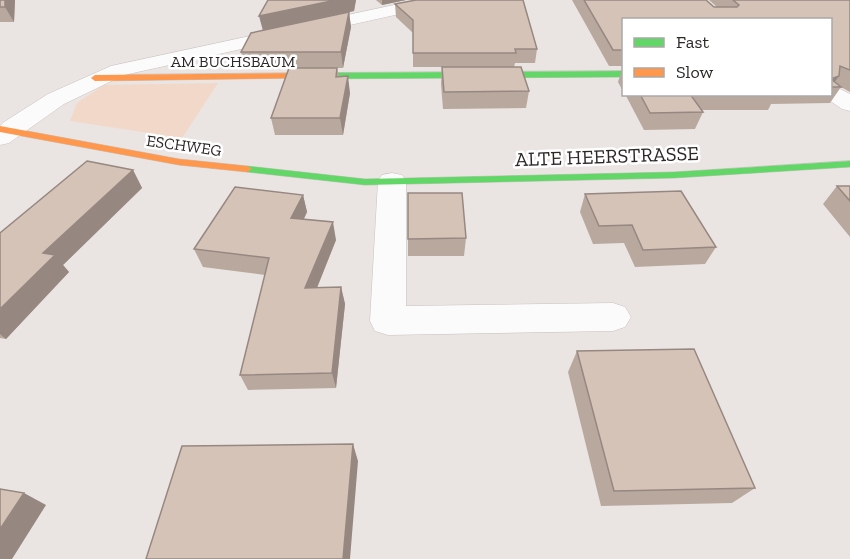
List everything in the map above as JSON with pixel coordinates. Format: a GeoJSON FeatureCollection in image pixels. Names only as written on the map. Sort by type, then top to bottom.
{"type":"FeatureCollection","features":[{"type":"Feature","properties":{"kind":"street"},"geometry":{"type":"LineString","coordinates":[[3,133],[95,78],[130,67],[440,0]]}},
{"type":"Feature","properties":{"kind":"street","name":"AM BUCHSBAUM"},"geometry":{"type":"LineString","coordinates":[[95,78],[622,74]]}},
{"type":"Feature","properties":{"kind":"street"},"geometry":{"type":"LineString","coordinates":[[832,91],[850,104]]}},
{"type":"Feature","properties":{"kind":"street","name":"ESCHWEG"},"geometry":{"type":"LineString","coordinates":[[3,133],[179,162],[378,182]]}},
{"type":"Feature","properties":{"kind":"street","name":"ALTE HEERSTRASSE"},"geometry":{"type":"LineString","coordinates":[[378,182],[674,175],[850,164]]}},
{"type":"Feature","properties":{"kind":"street"},"geometry":{"type":"LineString","coordinates":[[378,182],[388,321],[613,317]]}},
{"type":"Feature","properties":{"kind":"shaded area"},"geometry":{"type":"Polygon","coordinates":[[[218,83],[182,138],[70,121],[77,103],[104,85],[218,83]]]}},
{"type":"Feature","properties":{"kind":"building"},"geometry":{"type":"Polygon","coordinates":[[[0,0],[5,0],[5,7],[0,7],[0,0]]]}},
{"type":"Feature","properties":{"kind":"building"},"geometry":{"type":"Polygon","coordinates":[[[268,0],[336,0],[259,16],[268,0]]]}},
{"type":"Feature","properties":{"kind":"building"},"geometry":{"type":"Polygon","coordinates":[[[416,0],[523,0],[537,49],[515,49],[516,53],[413,53],[413,20],[395,4],[416,0]]]}},
{"type":"Feature","properties":{"kind":"building"},"geometry":{"type":"Polygon","coordinates":[[[584,0],[706,0],[714,7],[737,7],[739,5],[733,0],[850,0],[850,70],[840,66],[839,76],[832,79],[832,18],[622,18],[622,50],[613,50],[584,0]]]}},
{"type":"Feature","properties":{"kind":"building"},"geometry":{"type":"Polygon","coordinates":[[[349,12],[341,52],[241,52],[251,33],[349,12]]]}},
{"type":"Feature","properties":{"kind":"building"},"geometry":{"type":"Polygon","coordinates":[[[442,67],[521,67],[529,91],[444,92],[442,67]]]}},
{"type":"Feature","properties":{"kind":"building"},"geometry":{"type":"Polygon","coordinates":[[[289,68],[337,68],[336,77],[348,76],[340,118],[271,118],[289,68]]]}},
{"type":"Feature","properties":{"kind":"building"},"geometry":{"type":"Polygon","coordinates":[[[832,80],[841,87],[832,87],[832,80]]]}},
{"type":"Feature","properties":{"kind":"building"},"geometry":{"type":"Polygon","coordinates":[[[641,96],[691,96],[703,112],[650,113],[641,96]]]}},
{"type":"Feature","properties":{"kind":"building"},"geometry":{"type":"Polygon","coordinates":[[[87,161],[133,170],[43,253],[55,255],[0,309],[0,233],[87,161]]]}},
{"type":"Feature","properties":{"kind":"building"},"geometry":{"type":"Polygon","coordinates":[[[837,186],[850,186],[850,201],[837,186]]]}},
{"type":"Feature","properties":{"kind":"building"},"geometry":{"type":"Polygon","coordinates":[[[235,187],[303,195],[291,218],[333,222],[305,288],[341,287],[332,373],[240,375],[269,258],[194,249],[235,187]]]}},
{"type":"Feature","properties":{"kind":"building"},"geometry":{"type":"Polygon","coordinates":[[[681,191],[716,247],[643,250],[632,225],[599,226],[585,194],[681,191]]]}},
{"type":"Feature","properties":{"kind":"building"},"geometry":{"type":"Polygon","coordinates":[[[408,193],[462,193],[466,238],[408,239],[408,193]]]}},
{"type":"Feature","properties":{"kind":"building"},"geometry":{"type":"Polygon","coordinates":[[[694,349],[755,488],[614,491],[577,351],[694,349]]]}},
{"type":"Feature","properties":{"kind":"building"},"geometry":{"type":"Polygon","coordinates":[[[353,444],[343,559],[146,559],[182,446],[353,444]]]}},
{"type":"Feature","properties":{"kind":"building"},"geometry":{"type":"Polygon","coordinates":[[[0,489],[24,493],[0,529],[0,489]]]}},
{"type":"Feature","properties":{"kind":"traffic: fast"},"geometry":{"type":"LineString","coordinates":[[299,76],[622,74]]}},
{"type":"Feature","properties":{"kind":"traffic: fast"},"geometry":{"type":"LineString","coordinates":[[247,169],[365,182],[674,175],[850,164]]}},
{"type":"Feature","properties":{"kind":"traffic: slow"},"geometry":{"type":"LineString","coordinates":[[95,78],[299,76]]}},
{"type":"Feature","properties":{"kind":"traffic: slow"},"geometry":{"type":"LineString","coordinates":[[0,129],[179,162],[247,169]]}}]}
